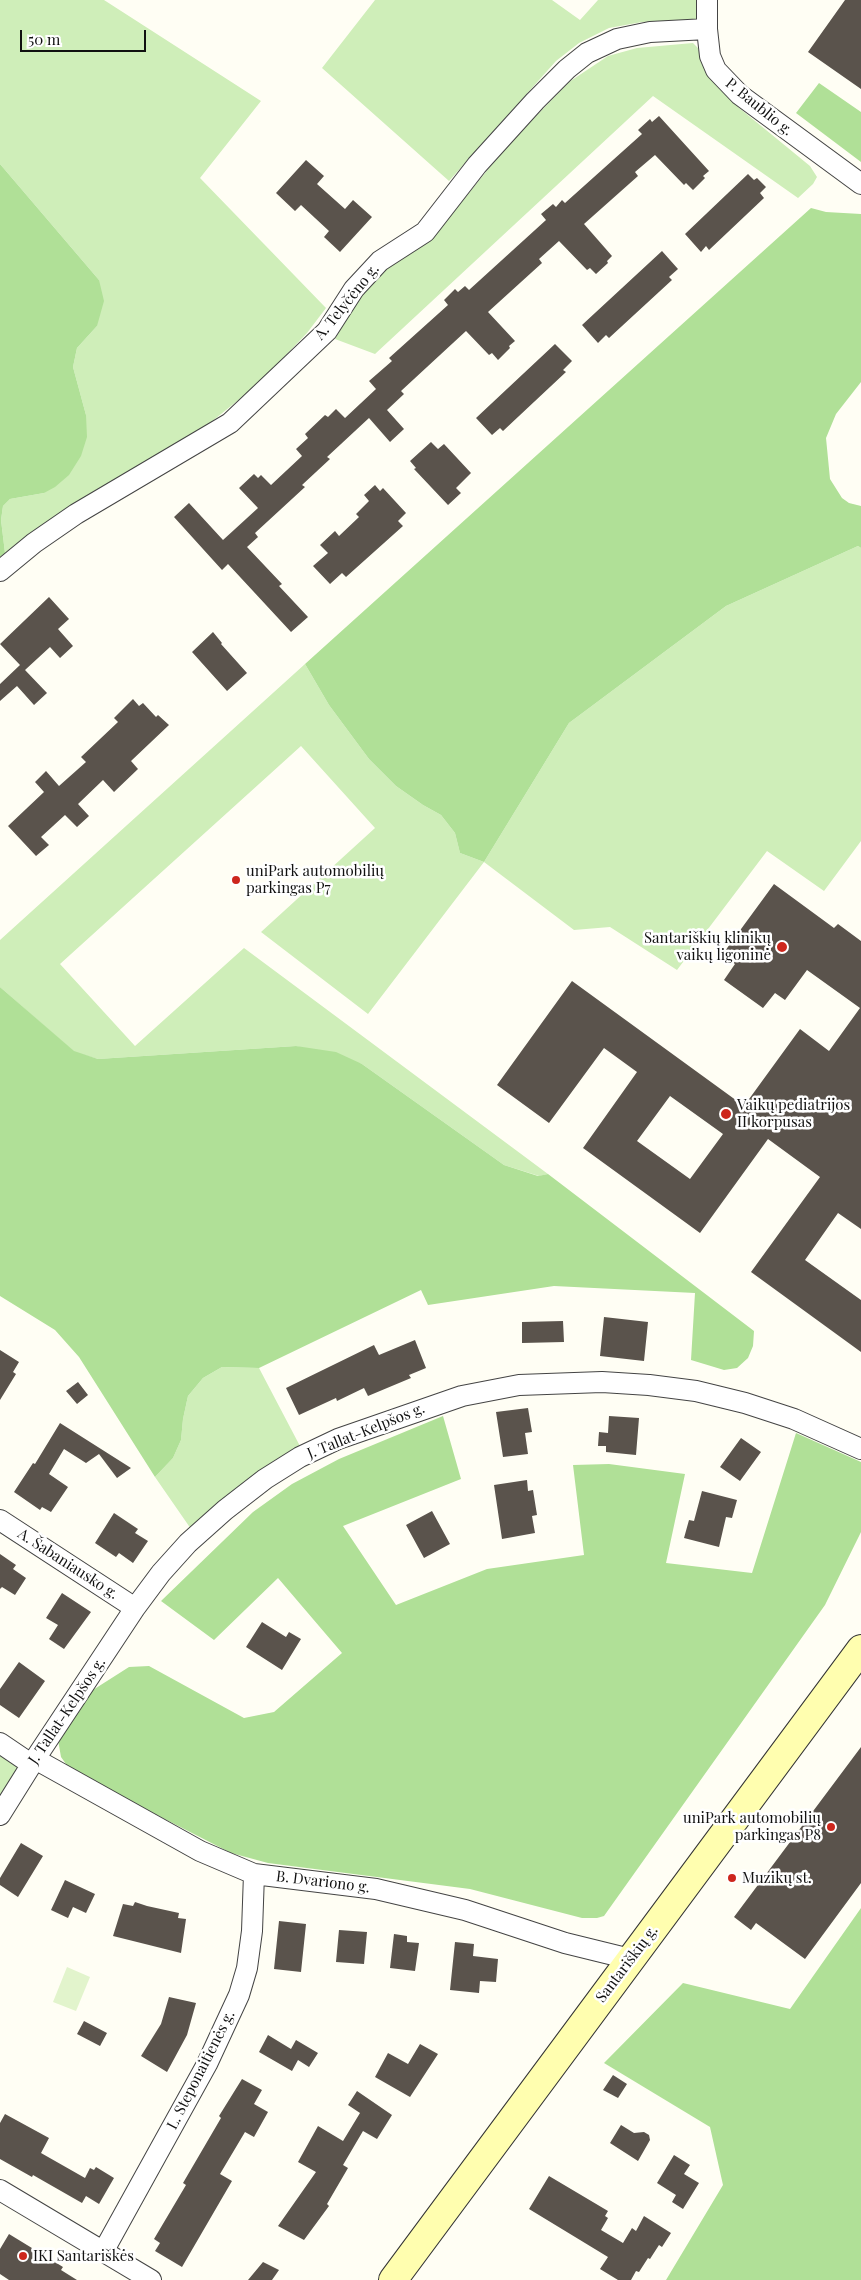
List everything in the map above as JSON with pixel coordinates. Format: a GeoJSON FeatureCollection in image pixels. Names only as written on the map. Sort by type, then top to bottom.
{"type":"FeatureCollection","features":[{"type":"Feature","properties":{"kind":"main road","name":"Santariškių g."},"geometry":{"type":"LineString","coordinates":[[393,2280],[860,1652]]}},
{"type":"Feature","properties":{"kind":"street","name":"P. Baublio g."},"geometry":{"type":"LineString","coordinates":[[707,0],[706,29],[710,56],[716,70],[727,83],[861,184]]}},
{"type":"Feature","properties":{"kind":"street","name":"A. Telyčėno g."},"geometry":{"type":"LineString","coordinates":[[0,571],[34,543],[76,514],[230,423],[327,331],[354,289],[380,261],[425,232],[477,166],[535,101],[587,53],[617,39],[650,32],[706,29]]}},
{"type":"Feature","properties":{"kind":"street","name":"J. Tallat-Kelpšos g."},"geometry":{"type":"LineString","coordinates":[[0,1815],[33,1761],[135,1608],[161,1573],[188,1543],[225,1510],[265,1479],[300,1457],[338,1439],[407,1413],[462,1396],[519,1385],[602,1382],[696,1391],[794,1419],[861,1449]]}},
{"type":"Feature","properties":{"kind":"street","name":"A. Šabaniausko g."},"geometry":{"type":"LineString","coordinates":[[0,1520],[135,1608]]}},
{"type":"Feature","properties":{"kind":"street","name":"B. Dvariono g."},"geometry":{"type":"LineString","coordinates":[[0,1743],[200,1851],[254,1874],[376,1889],[465,1910],[564,1943],[630,1959]]}},
{"type":"Feature","properties":{"kind":"street","name":"L. Steponaitienės g."},"geometry":{"type":"LineString","coordinates":[[104,2252],[208,2064],[239,1995],[252,1931],[254,1874]]}},
{"type":"Feature","properties":{"kind":"street"},"geometry":{"type":"LineString","coordinates":[[0,2190],[151,2280]]}},
{"type":"Feature","properties":{"kind":"green space"},"geometry":{"type":"Polygon","coordinates":[[[0,0],[104,0],[261,101],[200,178],[326,308],[307,333],[257,385],[200,431],[83,500],[5,553],[1,520],[3,506],[10,499],[44,493],[86,415],[73,367],[77,348],[97,326],[99,280],[0,164],[0,0]]]}},
{"type":"Feature","properties":{"kind":"green space"},"geometry":{"type":"Polygon","coordinates":[[[375,0],[552,0],[580,20],[598,0],[700,0],[699,20],[642,22],[609,28],[579,43],[556,61],[449,181],[322,68],[375,0]]]}},
{"type":"Feature","properties":{"kind":"green space"},"geometry":{"type":"Polygon","coordinates":[[[693,43],[698,48],[705,66],[732,96],[738,107],[810,166],[817,177],[813,184],[798,198],[653,96],[375,354],[335,339],[363,289],[379,271],[438,231],[507,146],[569,82],[608,56],[637,48],[693,43]]]}},
{"type":"Feature","properties":{"kind":"green space"},"geometry":{"type":"Polygon","coordinates":[[[819,83],[861,112],[861,162],[796,113],[819,83]]]}},
{"type":"Feature","properties":{"kind":"green space"},"geometry":{"type":"Polygon","coordinates":[[[0,164],[99,280],[104,301],[97,326],[77,348],[73,367],[86,415],[87,437],[81,456],[69,475],[55,487],[44,493],[10,499],[3,506],[1,520],[5,553],[0,557],[0,164]]]}},
{"type":"Feature","properties":{"kind":"green space"},"geometry":{"type":"Polygon","coordinates":[[[811,208],[826,212],[861,214],[861,382],[836,414],[826,438],[830,479],[842,498],[849,503],[861,506],[861,548],[858,546],[726,606],[569,723],[484,862],[460,853],[455,833],[441,815],[396,786],[369,759],[329,705],[305,664],[811,208]]]}},
{"type":"Feature","properties":{"kind":"green space"},"geometry":{"type":"Polygon","coordinates":[[[858,546],[861,548],[861,841],[824,891],[767,851],[677,970],[610,927],[574,930],[484,862],[569,723],[726,606],[858,546]]]}},
{"type":"Feature","properties":{"kind":"green space"},"geometry":{"type":"Polygon","coordinates":[[[305,664],[329,705],[369,759],[396,786],[441,815],[455,833],[460,853],[484,862],[368,1014],[261,932],[375,828],[301,746],[60,964],[135,1046],[244,948],[548,1174],[539,1176],[504,1165],[362,1064],[296,1046],[98,1059],[74,1052],[0,987],[0,940],[305,664]]]}},
{"type":"Feature","properties":{"kind":"green space"},"geometry":{"type":"Polygon","coordinates":[[[0,987],[74,1051],[98,1059],[296,1046],[336,1052],[362,1064],[504,1165],[538,1176],[548,1174],[754,1331],[753,1346],[748,1358],[737,1368],[724,1370],[691,1360],[695,1293],[554,1286],[428,1305],[421,1290],[259,1368],[222,1367],[203,1378],[188,1396],[181,1440],[173,1458],[155,1477],[79,1357],[55,1330],[0,1296],[0,987]]]}},
{"type":"Feature","properties":{"kind":"green space"},"geometry":{"type":"Polygon","coordinates":[[[222,1367],[259,1368],[301,1448],[259,1473],[227,1496],[191,1529],[155,1477],[173,1458],[181,1440],[188,1396],[203,1378],[222,1367]]]}},
{"type":"Feature","properties":{"kind":"green space"},"geometry":{"type":"Polygon","coordinates":[[[443,1416],[461,1479],[343,1526],[396,1605],[487,1569],[584,1555],[573,1465],[609,1464],[685,1474],[666,1563],[752,1573],[796,1433],[861,1462],[861,1532],[825,1605],[604,1916],[582,1918],[470,1889],[268,1863],[231,1853],[71,1771],[61,1757],[58,1740],[85,1695],[129,1667],[149,1666],[244,1718],[274,1712],[342,1653],[278,1578],[214,1640],[161,1601],[253,1512],[292,1484],[339,1459],[443,1416]]]}},
{"type":"Feature","properties":{"kind":"green space"},"geometry":{"type":"Polygon","coordinates":[[[0,1750],[17,1765],[17,1770],[0,1800],[0,1750]]]}},
{"type":"Feature","properties":{"kind":"green space"},"geometry":{"type":"Polygon","coordinates":[[[861,1908],[861,2280],[666,2280],[723,2185],[710,2127],[604,2063],[683,1983],[790,2009],[861,1908]]]}},
{"type":"Feature","properties":{"kind":"green space"},"geometry":{"type":"Polygon","coordinates":[[[67,1967],[90,1977],[76,2011],[53,2002],[67,1967]]]}},
{"type":"Feature","properties":{"kind":"building"},"geometry":{"type":"Polygon","coordinates":[[[845,0],[861,0],[861,89],[808,52],[845,0]]]}},
{"type":"Feature","properties":{"kind":"building"},"geometry":{"type":"Polygon","coordinates":[[[659,116],[709,171],[703,176],[705,178],[693,190],[686,183],[684,185],[655,155],[635,172],[638,176],[584,224],[612,256],[607,261],[608,263],[596,274],[590,268],[587,270],[559,241],[539,259],[542,263],[488,312],[515,341],[498,360],[492,353],[489,355],[466,331],[401,391],[404,394],[387,410],[404,429],[390,442],[369,418],[327,457],[330,459],[302,485],[305,487],[255,533],[258,537],[247,547],[282,584],[279,586],[308,617],[291,632],[228,564],[222,570],[174,517],[189,503],[223,540],[258,508],[239,488],[254,474],[258,478],[261,475],[271,485],[302,456],[296,449],[308,438],[305,434],[325,415],[328,417],[336,409],[345,418],[376,389],[369,381],[392,361],[389,358],[448,305],[444,300],[455,289],[458,292],[465,286],[469,290],[546,220],[541,214],[553,204],[556,207],[562,200],[565,203],[642,134],[638,130],[650,119],[652,122],[659,116]]]}},
{"type":"Feature","properties":{"kind":"building"},"geometry":{"type":"Polygon","coordinates":[[[306,160],[324,176],[317,184],[345,209],[353,200],[372,217],[340,252],[324,237],[329,231],[301,205],[295,211],[276,193],[306,160]]]}},
{"type":"Feature","properties":{"kind":"building"},"geometry":{"type":"Polygon","coordinates":[[[748,174],[754,180],[757,178],[766,187],[760,193],[764,198],[709,250],[706,246],[701,252],[685,234],[748,174]]]}},
{"type":"Feature","properties":{"kind":"building"},"geometry":{"type":"Polygon","coordinates":[[[662,251],[678,269],[669,277],[672,280],[609,338],[606,335],[598,343],[582,325],[662,251]]]}},
{"type":"Feature","properties":{"kind":"building"},"geometry":{"type":"Polygon","coordinates":[[[555,344],[572,361],[563,370],[566,372],[503,431],[500,428],[492,435],[476,418],[555,344]]]}},
{"type":"Feature","properties":{"kind":"building"},"geometry":{"type":"Polygon","coordinates":[[[431,442],[438,449],[444,444],[471,473],[456,488],[461,493],[448,505],[414,469],[416,468],[410,461],[431,442]]]}},
{"type":"Feature","properties":{"kind":"building"},"geometry":{"type":"Polygon","coordinates":[[[375,485],[380,491],[383,488],[406,513],[398,521],[403,526],[346,577],[342,573],[330,584],[313,566],[328,553],[320,545],[335,531],[339,536],[359,517],[356,514],[369,501],[364,495],[375,485]]]}},
{"type":"Feature","properties":{"kind":"building"},"geometry":{"type":"Polygon","coordinates":[[[49,597],[69,619],[58,629],[73,646],[60,658],[50,647],[25,670],[47,693],[34,705],[17,686],[0,701],[0,684],[20,665],[0,644],[49,597]]]}},
{"type":"Feature","properties":{"kind":"building"},"geometry":{"type":"Polygon","coordinates":[[[213,632],[221,644],[247,673],[227,691],[192,652],[213,632]]]}},
{"type":"Feature","properties":{"kind":"building"},"geometry":{"type":"Polygon","coordinates":[[[133,699],[139,706],[143,703],[156,717],[158,715],[169,725],[131,761],[138,769],[114,792],[103,780],[78,804],[89,816],[77,827],[65,815],[41,837],[49,845],[36,856],[8,826],[44,792],[35,782],[46,771],[59,786],[86,762],[81,757],[118,722],[114,718],[133,699]]]}},
{"type":"Feature","properties":{"kind":"building"},"geometry":{"type":"Polygon","coordinates":[[[774,884],[834,928],[838,924],[861,941],[861,1229],[838,1213],[805,1260],[861,1300],[861,1352],[751,1272],[820,1177],[768,1139],[700,1233],[583,1148],[637,1072],[604,1048],[549,1123],[497,1085],[572,981],[744,1106],[800,1029],[829,1051],[860,1008],[807,970],[785,1000],[775,993],[763,1008],[724,980],[735,964],[722,955],[774,884]],[[670,1096],[637,1141],[690,1179],[723,1134],[670,1096]]]}},
{"type":"Feature","properties":{"kind":"building"},"geometry":{"type":"Polygon","coordinates":[[[604,1317],[648,1322],[644,1361],[600,1356],[604,1317]]]}},
{"type":"Feature","properties":{"kind":"building"},"geometry":{"type":"Polygon","coordinates":[[[563,1321],[564,1342],[522,1343],[522,1322],[563,1321]]]}},
{"type":"Feature","properties":{"kind":"building"},"geometry":{"type":"Polygon","coordinates":[[[415,1340],[426,1368],[409,1375],[411,1378],[368,1396],[364,1388],[337,1401],[336,1398],[299,1415],[286,1388],[374,1345],[379,1355],[415,1340]]]}},
{"type":"Feature","properties":{"kind":"building"},"geometry":{"type":"Polygon","coordinates":[[[0,1350],[19,1362],[13,1372],[16,1374],[0,1400],[0,1350]]]}},
{"type":"Feature","properties":{"kind":"building"},"geometry":{"type":"Polygon","coordinates":[[[78,1382],[88,1395],[77,1404],[66,1391],[78,1382]]]}},
{"type":"Feature","properties":{"kind":"building"},"geometry":{"type":"Polygon","coordinates":[[[528,1408],[532,1432],[525,1433],[528,1454],[503,1457],[496,1412],[528,1408]]]}},
{"type":"Feature","properties":{"kind":"building"},"geometry":{"type":"Polygon","coordinates":[[[609,1416],[639,1418],[636,1455],[606,1452],[606,1446],[598,1446],[599,1432],[608,1433],[609,1416]]]}},
{"type":"Feature","properties":{"kind":"building"},"geometry":{"type":"Polygon","coordinates":[[[60,1423],[131,1468],[117,1478],[99,1454],[86,1463],[64,1449],[49,1474],[68,1487],[51,1512],[42,1507],[40,1510],[14,1492],[33,1463],[35,1464],[60,1423]]]}},
{"type":"Feature","properties":{"kind":"building"},"geometry":{"type":"Polygon","coordinates":[[[741,1438],[761,1452],[740,1481],[720,1467],[741,1438]]]}},
{"type":"Feature","properties":{"kind":"building"},"geometry":{"type":"Polygon","coordinates":[[[527,1480],[528,1491],[533,1490],[537,1515],[532,1516],[535,1533],[502,1539],[494,1485],[527,1480]]]}},
{"type":"Feature","properties":{"kind":"building"},"geometry":{"type":"Polygon","coordinates":[[[702,1491],[737,1500],[732,1518],[726,1517],[719,1547],[684,1538],[689,1520],[694,1521],[702,1491]]]}},
{"type":"Feature","properties":{"kind":"building"},"geometry":{"type":"Polygon","coordinates":[[[432,1511],[450,1544],[424,1558],[406,1525],[432,1511]]]}},
{"type":"Feature","properties":{"kind":"building"},"geometry":{"type":"Polygon","coordinates":[[[114,1513],[138,1529],[135,1533],[148,1541],[133,1563],[119,1553],[116,1557],[95,1543],[114,1513]]]}},
{"type":"Feature","properties":{"kind":"building"},"geometry":{"type":"Polygon","coordinates":[[[0,1554],[16,1565],[13,1569],[26,1578],[15,1595],[2,1587],[0,1589],[0,1554]]]}},
{"type":"Feature","properties":{"kind":"building"},"geometry":{"type":"Polygon","coordinates":[[[62,1593],[91,1612],[64,1649],[49,1639],[58,1625],[46,1618],[62,1593]]]}},
{"type":"Feature","properties":{"kind":"building"},"geometry":{"type":"Polygon","coordinates":[[[262,1622],[286,1637],[289,1632],[301,1639],[282,1670],[246,1647],[262,1622]]]}},
{"type":"Feature","properties":{"kind":"building"},"geometry":{"type":"Polygon","coordinates":[[[19,1662],[45,1681],[19,1718],[0,1705],[0,1689],[19,1662]]]}},
{"type":"Feature","properties":{"kind":"building","name":"uniPark automobilių parkingas P8"},"geometry":{"type":"Polygon","coordinates":[[[861,1747],[861,1883],[805,1959],[756,1923],[751,1930],[734,1917],[861,1747]]]}},
{"type":"Feature","properties":{"kind":"building"},"geometry":{"type":"Polygon","coordinates":[[[21,1843],[43,1856],[18,1897],[0,1885],[0,1878],[21,1843]]]}},
{"type":"Feature","properties":{"kind":"building"},"geometry":{"type":"Polygon","coordinates":[[[65,1880],[95,1894],[86,1913],[73,1907],[68,1918],[51,1910],[65,1880]]]}},
{"type":"Feature","properties":{"kind":"building"},"geometry":{"type":"Polygon","coordinates":[[[135,1902],[179,1913],[178,1918],[186,1919],[181,1953],[113,1936],[123,1904],[133,1906],[135,1902]]]}},
{"type":"Feature","properties":{"kind":"building"},"geometry":{"type":"Polygon","coordinates":[[[279,1921],[306,1924],[301,1972],[274,1969],[279,1921]]]}},
{"type":"Feature","properties":{"kind":"building"},"geometry":{"type":"Polygon","coordinates":[[[339,1930],[367,1932],[364,1964],[336,1962],[339,1930]]]}},
{"type":"Feature","properties":{"kind":"building"},"geometry":{"type":"Polygon","coordinates":[[[394,1934],[407,1936],[407,1942],[419,1943],[415,1971],[390,1968],[394,1934]]]}},
{"type":"Feature","properties":{"kind":"building"},"geometry":{"type":"Polygon","coordinates":[[[455,1942],[474,1944],[473,1956],[498,1959],[496,1982],[480,1981],[479,1993],[450,1990],[455,1942]]]}},
{"type":"Feature","properties":{"kind":"building"},"geometry":{"type":"Polygon","coordinates":[[[169,1997],[196,2003],[187,2035],[167,2072],[141,2056],[161,2024],[169,1997]]]}},
{"type":"Feature","properties":{"kind":"building"},"geometry":{"type":"Polygon","coordinates":[[[84,2021],[107,2033],[100,2046],[77,2034],[84,2021]]]}},
{"type":"Feature","properties":{"kind":"building"},"geometry":{"type":"Polygon","coordinates":[[[268,2035],[291,2049],[296,2040],[318,2053],[309,2067],[298,2060],[292,2071],[259,2052],[268,2035]]]}},
{"type":"Feature","properties":{"kind":"building"},"geometry":{"type":"Polygon","coordinates":[[[420,2044],[438,2054],[410,2097],[375,2077],[388,2053],[408,2064],[420,2044]]]}},
{"type":"Feature","properties":{"kind":"building"},"geometry":{"type":"Polygon","coordinates":[[[613,2075],[627,2084],[618,2098],[603,2090],[613,2075]]]}},
{"type":"Feature","properties":{"kind":"building"},"geometry":{"type":"Polygon","coordinates":[[[242,2079],[262,2090],[254,2104],[268,2112],[254,2137],[245,2132],[220,2174],[232,2181],[182,2267],[155,2251],[160,2243],[154,2239],[186,2185],[183,2183],[221,2118],[219,2116],[242,2079]]]}},
{"type":"Feature","properties":{"kind":"building"},"geometry":{"type":"Polygon","coordinates":[[[357,2091],[392,2115],[377,2139],[363,2131],[343,2165],[348,2168],[327,2204],[329,2206],[304,2240],[278,2226],[316,2172],[298,2162],[318,2126],[343,2141],[360,2113],[348,2105],[357,2091]]]}},
{"type":"Feature","properties":{"kind":"building"},"geometry":{"type":"Polygon","coordinates":[[[5,2114],[49,2138],[41,2153],[85,2178],[90,2168],[94,2170],[96,2167],[114,2178],[99,2204],[86,2196],[82,2203],[33,2175],[32,2177],[0,2159],[0,2123],[5,2114]]]}},
{"type":"Feature","properties":{"kind":"building"},"geometry":{"type":"Polygon","coordinates":[[[621,2125],[634,2133],[644,2132],[649,2135],[650,2140],[638,2161],[610,2143],[621,2125]]]}},
{"type":"Feature","properties":{"kind":"building"},"geometry":{"type":"Polygon","coordinates":[[[674,2155],[690,2165],[684,2174],[699,2183],[683,2209],[672,2202],[676,2195],[657,2183],[674,2155]]]}},
{"type":"Feature","properties":{"kind":"building"},"geometry":{"type":"Polygon","coordinates":[[[549,2176],[608,2211],[605,2216],[608,2218],[601,2230],[623,2243],[632,2228],[636,2231],[644,2216],[671,2233],[662,2247],[659,2245],[639,2272],[636,2271],[631,2280],[618,2280],[600,2269],[608,2257],[529,2209],[549,2176]]]}},
{"type":"Feature","properties":{"kind":"building","name":"IKI Santariškės"},"geometry":{"type":"Polygon","coordinates":[[[9,2234],[63,2267],[61,2270],[77,2280],[9,2280],[0,2274],[0,2249],[9,2234]]]}},
{"type":"Feature","properties":{"kind":"building"},"geometry":{"type":"Polygon","coordinates":[[[263,2262],[279,2270],[272,2280],[248,2280],[263,2262]]]}},
{"type":"Feature","properties":{"kind":"place","name":"uniPark automobilių parkingas P7"},"geometry":{"type":"Point","coordinates":[236,880]}},
{"type":"Feature","properties":{"kind":"place","name":"Santariškių klinikų vaikų ligoninė"},"geometry":{"type":"Point","coordinates":[782,947]}},
{"type":"Feature","properties":{"kind":"place","name":"Vaikų pediatrijos II korpusas"},"geometry":{"type":"Point","coordinates":[726,1114]}},
{"type":"Feature","properties":{"kind":"place","name":"uniPark automobilių parkingas P8"},"geometry":{"type":"Point","coordinates":[831,1827]}},
{"type":"Feature","properties":{"kind":"place","name":"Muzikų st."},"geometry":{"type":"Point","coordinates":[732,1878]}},
{"type":"Feature","properties":{"kind":"place","name":"IKI Santariškės"},"geometry":{"type":"Point","coordinates":[23,2256]}}]}
